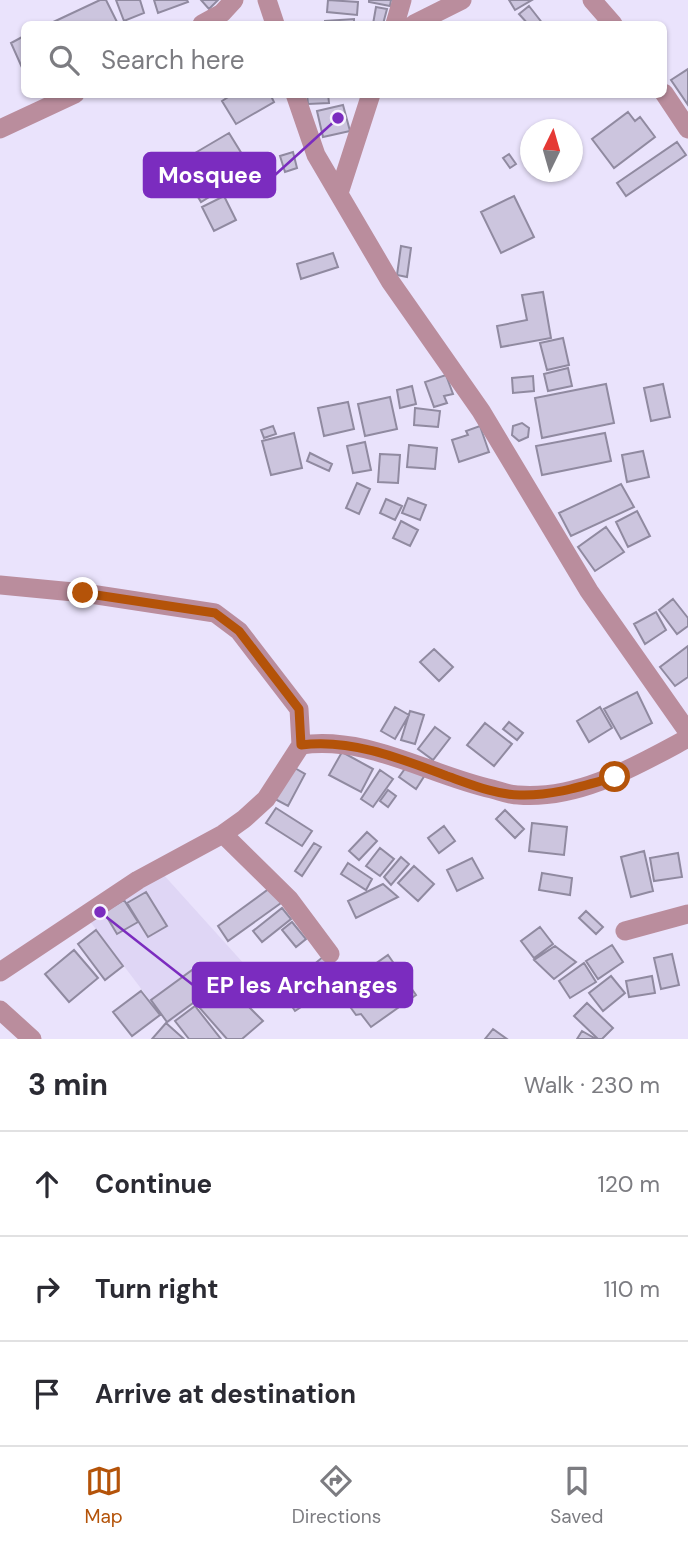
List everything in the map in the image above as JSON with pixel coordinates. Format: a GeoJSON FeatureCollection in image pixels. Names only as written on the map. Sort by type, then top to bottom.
{"type":"FeatureCollection","features":[{"type":"Feature","properties":{"kind":"street"},"geometry":{"type":"LineString","coordinates":[[207,21],[222,13],[234,0]]}},
{"type":"Feature","properties":{"kind":"street"},"geometry":{"type":"LineString","coordinates":[[267,0],[274,21]]}},
{"type":"Feature","properties":{"kind":"street"},"geometry":{"type":"LineString","coordinates":[[396,21],[402,0]]}},
{"type":"Feature","properties":{"kind":"street"},"geometry":{"type":"LineString","coordinates":[[420,21],[462,0]]}},
{"type":"Feature","properties":{"kind":"street"},"geometry":{"type":"LineString","coordinates":[[592,0],[610,21]]}},
{"type":"Feature","properties":{"kind":"street"},"geometry":{"type":"LineString","coordinates":[[0,129],[66,98]]}},
{"type":"Feature","properties":{"kind":"street"},"geometry":{"type":"LineString","coordinates":[[296,98],[316,155],[390,281],[481,411],[589,591],[688,732]]}},
{"type":"Feature","properties":{"kind":"street"},"geometry":{"type":"LineString","coordinates":[[339,193],[371,98]]}},
{"type":"Feature","properties":{"kind":"street"},"geometry":{"type":"LineString","coordinates":[[666,98],[688,129]]}},
{"type":"Feature","properties":{"kind":"street"},"geometry":{"type":"LineString","coordinates":[[0,585],[83,593],[215,613],[239,631],[299,709],[301,745],[266,799],[223,834],[138,880],[0,972]]}},
{"type":"Feature","properties":{"kind":"street"},"geometry":{"type":"LineString","coordinates":[[301,745],[321,742],[400,758],[472,785],[518,795],[558,793],[615,777],[688,738]]}},
{"type":"Feature","properties":{"kind":"street"},"geometry":{"type":"LineString","coordinates":[[223,834],[289,899],[330,954]]}},
{"type":"Feature","properties":{"kind":"street"},"geometry":{"type":"LineString","coordinates":[[625,931],[688,914]]}},
{"type":"Feature","properties":{"kind":"street"},"geometry":{"type":"LineString","coordinates":[[0,1010],[32,1039]]}},
{"type":"Feature","properties":{"kind":"shaded area"},"geometry":{"type":"Polygon","coordinates":[[[162,873],[245,965],[168,1024],[89,920],[162,873]]]}},
{"type":"Feature","properties":{"kind":"building"},"geometry":{"type":"Polygon","coordinates":[[[100,0],[106,0],[116,21],[55,21],[100,0]]]}},
{"type":"Feature","properties":{"kind":"building"},"geometry":{"type":"Polygon","coordinates":[[[116,0],[140,0],[144,13],[124,21],[116,0]]]}},
{"type":"Feature","properties":{"kind":"building"},"geometry":{"type":"Polygon","coordinates":[[[154,0],[187,0],[188,2],[158,13],[154,0]]]}},
{"type":"Feature","properties":{"kind":"building"},"geometry":{"type":"Polygon","coordinates":[[[201,0],[218,0],[209,9],[201,0]]]}},
{"type":"Feature","properties":{"kind":"building"},"geometry":{"type":"Polygon","coordinates":[[[328,0],[358,2],[357,15],[327,12],[328,0]]]}},
{"type":"Feature","properties":{"kind":"building"},"geometry":{"type":"Polygon","coordinates":[[[369,0],[391,0],[390,6],[369,0]]]}},
{"type":"Feature","properties":{"kind":"building"},"geometry":{"type":"Polygon","coordinates":[[[509,0],[532,0],[515,10],[509,0]]]}},
{"type":"Feature","properties":{"kind":"building"},"geometry":{"type":"Polygon","coordinates":[[[529,6],[541,21],[525,21],[519,14],[529,6]]]}},
{"type":"Feature","properties":{"kind":"building"},"geometry":{"type":"Polygon","coordinates":[[[376,7],[387,9],[384,21],[374,21],[376,7]]]}},
{"type":"Feature","properties":{"kind":"building"},"geometry":{"type":"Polygon","coordinates":[[[21,38],[21,65],[11,43],[21,38]]]}},
{"type":"Feature","properties":{"kind":"building"},"geometry":{"type":"Polygon","coordinates":[[[688,69],[688,105],[671,80],[688,69]]]}},
{"type":"Feature","properties":{"kind":"building"},"geometry":{"type":"Polygon","coordinates":[[[227,98],[272,98],[274,102],[236,124],[222,101],[227,98]]]}},
{"type":"Feature","properties":{"kind":"building"},"geometry":{"type":"Polygon","coordinates":[[[307,98],[328,98],[329,103],[308,104],[307,98]]]}},
{"type":"Feature","properties":{"kind":"building"},"geometry":{"type":"Polygon","coordinates":[[[343,105],[350,131],[323,137],[317,111],[343,105]]]}},
{"type":"Feature","properties":{"kind":"building"},"geometry":{"type":"Polygon","coordinates":[[[628,112],[635,121],[640,117],[655,137],[614,168],[592,139],[628,112]]]}},
{"type":"Feature","properties":{"kind":"building"},"geometry":{"type":"Polygon","coordinates":[[[229,133],[245,159],[214,177],[222,189],[201,202],[178,163],[229,133]]]}},
{"type":"Feature","properties":{"kind":"building"},"geometry":{"type":"Polygon","coordinates":[[[677,142],[686,155],[626,196],[617,183],[677,142]]]}},
{"type":"Feature","properties":{"kind":"building"},"geometry":{"type":"Polygon","coordinates":[[[293,152],[297,168],[285,172],[280,156],[293,152]]]}},
{"type":"Feature","properties":{"kind":"building"},"geometry":{"type":"Polygon","coordinates":[[[509,154],[516,164],[510,168],[503,158],[509,154]]]}},
{"type":"Feature","properties":{"kind":"building"},"geometry":{"type":"Polygon","coordinates":[[[224,196],[236,220],[214,231],[202,207],[224,196]]]}},
{"type":"Feature","properties":{"kind":"building"},"geometry":{"type":"Polygon","coordinates":[[[514,196],[534,237],[501,253],[481,212],[514,196]]]}},
{"type":"Feature","properties":{"kind":"building"},"geometry":{"type":"Polygon","coordinates":[[[401,246],[411,248],[407,277],[397,275],[401,246]]]}},
{"type":"Feature","properties":{"kind":"building"},"geometry":{"type":"Polygon","coordinates":[[[333,253],[338,267],[301,279],[297,264],[333,253]]]}},
{"type":"Feature","properties":{"kind":"building"},"geometry":{"type":"Polygon","coordinates":[[[543,292],[551,338],[501,347],[497,326],[527,320],[522,295],[543,292]]]}},
{"type":"Feature","properties":{"kind":"building"},"geometry":{"type":"Polygon","coordinates":[[[563,338],[569,365],[547,370],[540,343],[563,338]]]}},
{"type":"Feature","properties":{"kind":"building"},"geometry":{"type":"Polygon","coordinates":[[[568,368],[572,386],[548,391],[544,374],[568,368]]]}},
{"type":"Feature","properties":{"kind":"building"},"geometry":{"type":"Polygon","coordinates":[[[446,375],[453,394],[444,396],[447,403],[434,407],[425,382],[446,375]]]}},
{"type":"Feature","properties":{"kind":"building"},"geometry":{"type":"Polygon","coordinates":[[[533,376],[534,391],[513,393],[512,378],[533,376]]]}},
{"type":"Feature","properties":{"kind":"building"},"geometry":{"type":"Polygon","coordinates":[[[606,384],[614,423],[542,438],[535,398],[606,384]]]}},
{"type":"Feature","properties":{"kind":"building"},"geometry":{"type":"Polygon","coordinates":[[[663,384],[670,417],[651,421],[644,388],[663,384]]]}},
{"type":"Feature","properties":{"kind":"building"},"geometry":{"type":"Polygon","coordinates":[[[412,386],[416,404],[400,408],[397,390],[412,386]]]}},
{"type":"Feature","properties":{"kind":"building"},"geometry":{"type":"Polygon","coordinates":[[[390,397],[397,429],[365,436],[358,404],[390,397]]]}},
{"type":"Feature","properties":{"kind":"building"},"geometry":{"type":"Polygon","coordinates":[[[348,402],[354,429],[324,436],[318,408],[348,402]]]}},
{"type":"Feature","properties":{"kind":"building"},"geometry":{"type":"Polygon","coordinates":[[[415,408],[440,411],[438,427],[414,425],[415,408]]]}},
{"type":"Feature","properties":{"kind":"building"},"geometry":{"type":"Polygon","coordinates":[[[522,423],[529,428],[528,437],[519,441],[512,435],[513,426],[522,423]]]}},
{"type":"Feature","properties":{"kind":"building"},"geometry":{"type":"Polygon","coordinates":[[[273,426],[276,434],[264,438],[261,430],[273,426]]]}},
{"type":"Feature","properties":{"kind":"building"},"geometry":{"type":"Polygon","coordinates":[[[480,426],[489,452],[459,462],[452,440],[468,435],[466,431],[480,426]]]}},
{"type":"Feature","properties":{"kind":"building"},"geometry":{"type":"Polygon","coordinates":[[[294,433],[302,468],[271,475],[262,441],[294,433]]]}},
{"type":"Feature","properties":{"kind":"building"},"geometry":{"type":"Polygon","coordinates":[[[605,433],[611,461],[542,475],[536,446],[605,433]]]}},
{"type":"Feature","properties":{"kind":"building"},"geometry":{"type":"Polygon","coordinates":[[[365,442],[371,470],[353,473],[347,446],[365,442]]]}},
{"type":"Feature","properties":{"kind":"building"},"geometry":{"type":"Polygon","coordinates":[[[409,445],[437,448],[435,469],[407,467],[409,445]]]}},
{"type":"Feature","properties":{"kind":"building"},"geometry":{"type":"Polygon","coordinates":[[[643,451],[649,477],[627,482],[622,455],[643,451]]]}},
{"type":"Feature","properties":{"kind":"building"},"geometry":{"type":"Polygon","coordinates":[[[310,453],[332,464],[329,471],[307,461],[310,453]]]}},
{"type":"Feature","properties":{"kind":"building"},"geometry":{"type":"Polygon","coordinates":[[[380,454],[400,455],[398,483],[378,482],[380,454]]]}},
{"type":"Feature","properties":{"kind":"building"},"geometry":{"type":"Polygon","coordinates":[[[357,483],[370,489],[359,514],[346,508],[357,483]]]}},
{"type":"Feature","properties":{"kind":"building"},"geometry":{"type":"Polygon","coordinates":[[[621,484],[634,507],[571,536],[559,513],[621,484]]]}},
{"type":"Feature","properties":{"kind":"building"},"geometry":{"type":"Polygon","coordinates":[[[408,498],[426,505],[420,520],[402,513],[408,498]]]}},
{"type":"Feature","properties":{"kind":"building"},"geometry":{"type":"Polygon","coordinates":[[[386,499],[402,506],[395,520],[380,513],[386,499]]]}},
{"type":"Feature","properties":{"kind":"building"},"geometry":{"type":"Polygon","coordinates":[[[637,511],[650,536],[628,547],[616,522],[637,511]]]}},
{"type":"Feature","properties":{"kind":"building"},"geometry":{"type":"Polygon","coordinates":[[[401,521],[418,530],[410,546],[393,538],[401,521]]]}},
{"type":"Feature","properties":{"kind":"building"},"geometry":{"type":"Polygon","coordinates":[[[606,527],[624,552],[595,571],[578,547],[606,527]]]}},
{"type":"Feature","properties":{"kind":"building"},"geometry":{"type":"Polygon","coordinates":[[[673,599],[688,618],[688,626],[677,634],[659,610],[673,599]]]}},
{"type":"Feature","properties":{"kind":"building"},"geometry":{"type":"Polygon","coordinates":[[[656,612],[666,630],[645,644],[634,624],[656,612]]]}},
{"type":"Feature","properties":{"kind":"building"},"geometry":{"type":"Polygon","coordinates":[[[688,646],[688,677],[675,686],[660,667],[688,646]]]}},
{"type":"Feature","properties":{"kind":"building"},"geometry":{"type":"Polygon","coordinates":[[[434,649],[453,667],[439,681],[420,662],[434,649]]]}},
{"type":"Feature","properties":{"kind":"building"},"geometry":{"type":"Polygon","coordinates":[[[637,692],[652,723],[621,739],[604,709],[637,692]]]}},
{"type":"Feature","properties":{"kind":"building"},"geometry":{"type":"Polygon","coordinates":[[[395,707],[409,715],[395,739],[381,731],[395,707]]]}},
{"type":"Feature","properties":{"kind":"building"},"geometry":{"type":"Polygon","coordinates":[[[600,707],[612,728],[589,742],[577,721],[600,707]]]}},
{"type":"Feature","properties":{"kind":"building"},"geometry":{"type":"Polygon","coordinates":[[[410,711],[424,715],[415,744],[401,740],[410,711]]]}},
{"type":"Feature","properties":{"kind":"building"},"geometry":{"type":"Polygon","coordinates":[[[509,722],[523,733],[517,740],[503,729],[509,722]]]}},
{"type":"Feature","properties":{"kind":"building"},"geometry":{"type":"Polygon","coordinates":[[[485,723],[512,744],[494,766],[467,745],[485,723]]]}},
{"type":"Feature","properties":{"kind":"building"},"geometry":{"type":"Polygon","coordinates":[[[435,727],[450,738],[433,760],[418,749],[435,727]]]}},
{"type":"Feature","properties":{"kind":"building"},"geometry":{"type":"Polygon","coordinates":[[[342,752],[373,769],[361,792],[329,775],[342,752]]]}},
{"type":"Feature","properties":{"kind":"building"},"geometry":{"type":"Polygon","coordinates":[[[409,763],[425,775],[416,789],[399,777],[409,763]]]}},
{"type":"Feature","properties":{"kind":"building"},"geometry":{"type":"Polygon","coordinates":[[[293,767],[305,774],[288,806],[275,799],[293,767]]]}},
{"type":"Feature","properties":{"kind":"building"},"geometry":{"type":"Polygon","coordinates":[[[380,770],[393,779],[373,807],[361,799],[380,770]]]}},
{"type":"Feature","properties":{"kind":"building"},"geometry":{"type":"Polygon","coordinates":[[[388,790],[396,796],[388,807],[380,801],[388,790]]]}},
{"type":"Feature","properties":{"kind":"building"},"geometry":{"type":"Polygon","coordinates":[[[276,808],[312,831],[302,846],[266,823],[276,808]]]}},
{"type":"Feature","properties":{"kind":"building"},"geometry":{"type":"Polygon","coordinates":[[[505,810],[524,829],[515,838],[496,819],[505,810]]]}},
{"type":"Feature","properties":{"kind":"building"},"geometry":{"type":"Polygon","coordinates":[[[532,823],[567,827],[564,855],[529,851],[532,823]]]}},
{"type":"Feature","properties":{"kind":"building"},"geometry":{"type":"Polygon","coordinates":[[[444,826],[455,841],[439,853],[428,838],[444,826]]]}},
{"type":"Feature","properties":{"kind":"building"},"geometry":{"type":"Polygon","coordinates":[[[367,832],[377,841],[359,860],[349,851],[367,832]]]}},
{"type":"Feature","properties":{"kind":"building"},"geometry":{"type":"Polygon","coordinates":[[[314,843],[321,847],[302,876],[295,871],[314,843]]]}},
{"type":"Feature","properties":{"kind":"building"},"geometry":{"type":"Polygon","coordinates":[[[380,848],[394,859],[380,876],[366,866],[380,848]]]}},
{"type":"Feature","properties":{"kind":"building"},"geometry":{"type":"Polygon","coordinates":[[[644,851],[653,891],[631,897],[621,857],[644,851]]]}},
{"type":"Feature","properties":{"kind":"building"},"geometry":{"type":"Polygon","coordinates":[[[678,853],[682,877],[654,881],[650,858],[678,853]]]}},
{"type":"Feature","properties":{"kind":"building"},"geometry":{"type":"Polygon","coordinates":[[[401,857],[409,864],[391,885],[384,877],[401,857]]]}},
{"type":"Feature","properties":{"kind":"building"},"geometry":{"type":"Polygon","coordinates":[[[472,858],[483,878],[457,891],[447,870],[472,858]]]}},
{"type":"Feature","properties":{"kind":"building"},"geometry":{"type":"Polygon","coordinates":[[[348,863],[372,879],[366,890],[341,874],[348,863]]]}},
{"type":"Feature","properties":{"kind":"building"},"geometry":{"type":"Polygon","coordinates":[[[414,866],[434,884],[418,901],[398,883],[414,866]]]}},
{"type":"Feature","properties":{"kind":"building"},"geometry":{"type":"Polygon","coordinates":[[[542,873],[572,878],[570,895],[539,890],[542,873]]]}},
{"type":"Feature","properties":{"kind":"building"},"geometry":{"type":"Polygon","coordinates":[[[383,884],[398,897],[356,918],[348,901],[383,884]]]}},
{"type":"Feature","properties":{"kind":"building"},"geometry":{"type":"Polygon","coordinates":[[[270,888],[281,903],[228,941],[218,926],[270,888]]]}},
{"type":"Feature","properties":{"kind":"building"},"geometry":{"type":"Polygon","coordinates":[[[146,892],[167,926],[148,937],[127,903],[146,892]]]}},
{"type":"Feature","properties":{"kind":"building"},"geometry":{"type":"Polygon","coordinates":[[[124,900],[138,922],[117,934],[104,912],[124,900]]]}},
{"type":"Feature","properties":{"kind":"building"},"geometry":{"type":"Polygon","coordinates":[[[282,908],[291,919],[262,942],[253,931],[282,908]]]}},
{"type":"Feature","properties":{"kind":"building"},"geometry":{"type":"Polygon","coordinates":[[[586,911],[603,927],[596,934],[579,918],[586,911]]]}},
{"type":"Feature","properties":{"kind":"building"},"geometry":{"type":"Polygon","coordinates":[[[292,922],[306,939],[296,947],[282,930],[292,922]]]}},
{"type":"Feature","properties":{"kind":"building"},"geometry":{"type":"Polygon","coordinates":[[[540,927],[553,944],[534,958],[521,941],[540,927]]]}},
{"type":"Feature","properties":{"kind":"building"},"geometry":{"type":"Polygon","coordinates":[[[96,930],[123,966],[105,980],[78,944],[96,930]]]}},
{"type":"Feature","properties":{"kind":"building"},"geometry":{"type":"Polygon","coordinates":[[[612,945],[623,962],[598,979],[586,961],[612,945]]]}},
{"type":"Feature","properties":{"kind":"building"},"geometry":{"type":"Polygon","coordinates":[[[555,946],[576,962],[554,979],[534,960],[555,946]]]}},
{"type":"Feature","properties":{"kind":"building"},"geometry":{"type":"Polygon","coordinates":[[[74,950],[98,978],[69,1002],[45,974],[74,950]]]}},
{"type":"Feature","properties":{"kind":"building"},"geometry":{"type":"Polygon","coordinates":[[[672,954],[679,985],[661,989],[654,958],[672,954]]]}},
{"type":"Feature","properties":{"kind":"building"},"geometry":{"type":"Polygon","coordinates":[[[388,955],[416,995],[371,1027],[361,1014],[356,1015],[338,990],[388,955]]]}},
{"type":"Feature","properties":{"kind":"building"},"geometry":{"type":"Polygon","coordinates":[[[324,956],[340,973],[329,983],[312,966],[324,956]]]}},
{"type":"Feature","properties":{"kind":"building"},"geometry":{"type":"Polygon","coordinates":[[[584,963],[596,982],[570,998],[559,981],[584,963]]]}},
{"type":"Feature","properties":{"kind":"building"},"geometry":{"type":"Polygon","coordinates":[[[199,965],[215,987],[167,1022],[151,1000],[199,965]]]}},
{"type":"Feature","properties":{"kind":"building"},"geometry":{"type":"Polygon","coordinates":[[[611,976],[625,993],[603,1011],[589,993],[611,976]]]}},
{"type":"Feature","properties":{"kind":"building"},"geometry":{"type":"Polygon","coordinates":[[[652,976],[655,993],[629,997],[626,981],[652,976]]]}},
{"type":"Feature","properties":{"kind":"building"},"geometry":{"type":"Polygon","coordinates":[[[296,983],[309,1002],[295,1011],[283,993],[296,983]]]}},
{"type":"Feature","properties":{"kind":"building"},"geometry":{"type":"Polygon","coordinates":[[[141,991],[160,1015],[132,1036],[113,1012],[141,991]]]}},
{"type":"Feature","properties":{"kind":"building"},"geometry":{"type":"Polygon","coordinates":[[[214,994],[224,1006],[237,995],[263,1021],[242,1039],[227,1039],[198,1006],[214,994]]]}},
{"type":"Feature","properties":{"kind":"building"},"geometry":{"type":"Polygon","coordinates":[[[587,1003],[613,1028],[602,1039],[598,1039],[574,1016],[587,1003]]]}},
{"type":"Feature","properties":{"kind":"building"},"geometry":{"type":"Polygon","coordinates":[[[195,1006],[221,1039],[189,1039],[175,1021],[195,1006]]]}},
{"type":"Feature","properties":{"kind":"building"},"geometry":{"type":"Polygon","coordinates":[[[166,1023],[184,1039],[152,1039],[166,1023]]]}},
{"type":"Feature","properties":{"kind":"building"},"geometry":{"type":"Polygon","coordinates":[[[493,1029],[507,1039],[485,1039],[493,1029]]]}},
{"type":"Feature","properties":{"kind":"building"},"geometry":{"type":"Polygon","coordinates":[[[582,1031],[596,1039],[577,1039],[582,1031]]]}},
{"type":"Feature","properties":{"kind":"place","name":"Mosquee"},"geometry":{"type":"Point","coordinates":[338,118]}},
{"type":"Feature","properties":{"kind":"place","name":"EP les Archanges"},"geometry":{"type":"Point","coordinates":[100,912]}},
{"type":"Feature","properties":{"kind":"route"},"geometry":{"type":"LineString","coordinates":[[83,593],[215,613],[239,631],[299,709],[301,745],[321,742],[400,758],[472,785],[518,795],[558,793],[615,777]]}}]}
